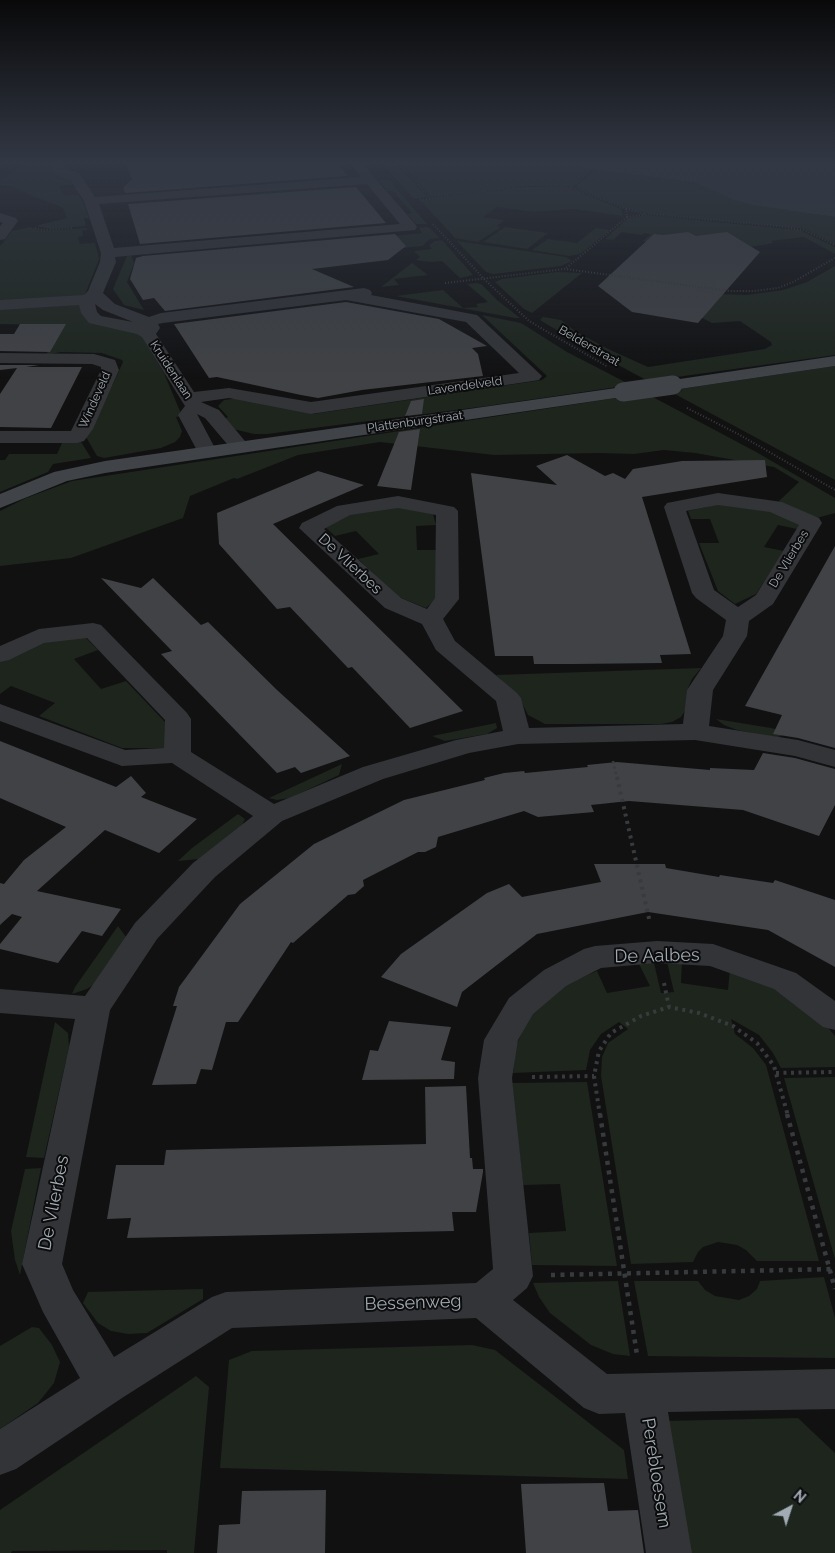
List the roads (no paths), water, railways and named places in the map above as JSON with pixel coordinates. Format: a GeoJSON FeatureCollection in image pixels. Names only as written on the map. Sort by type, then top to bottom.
{"type":"FeatureCollection","features":[{"type":"Feature","properties":{"kind":"street"},"geometry":{"type":"LineString","coordinates":[[102,234],[108,253],[108,262],[95,298],[87,305],[89,313],[95,320],[142,328]]}},
{"type":"Feature","properties":{"kind":"street"},"geometry":{"type":"LineString","coordinates":[[108,253],[323,234]]}},
{"type":"Feature","properties":{"kind":"street","name":"Lavendelveld"},"geometry":{"type":"LineString","coordinates":[[142,328],[366,292]]}},
{"type":"Feature","properties":{"kind":"street","name":"Lavendelveld"},"geometry":{"type":"LineString","coordinates":[[191,402],[229,393],[312,408],[533,376],[471,318],[345,295]]}},
{"type":"Feature","properties":{"kind":"street"},"geometry":{"type":"LineString","coordinates":[[0,305],[95,298]]}},
{"type":"Feature","properties":{"kind":"street","name":"Kruidenlaan"},"geometry":{"type":"LineString","coordinates":[[142,328],[191,402],[212,414],[240,448]]}},
{"type":"Feature","properties":{"kind":"street","name":"Windeveld"},"geometry":{"type":"LineString","coordinates":[[0,358],[94,359],[109,364],[110,370],[83,429],[77,437],[0,437]]}},
{"type":"Feature","properties":{"kind":"street","name":"Plattenburgstraat"},"geometry":{"type":"LineString","coordinates":[[0,502],[61,476],[105,467],[835,360]]}},
{"type":"Feature","properties":{"kind":"street","name":"Kruidenlaan"},"geometry":{"type":"LineString","coordinates":[[191,402],[187,415],[207,452]]}},
{"type":"Feature","properties":{"kind":"street","name":"De Vlierbes"},"geometry":{"type":"LineString","coordinates":[[718,499],[728,500],[775,506],[811,524],[765,599],[738,618],[704,593],[674,507],[718,499]]}},
{"type":"Feature","properties":{"kind":"street","name":"De Vlierbes"},"geometry":{"type":"LineString","coordinates":[[398,502],[447,511],[447,599],[432,619],[393,604],[310,528],[344,510],[398,502]]}},
{"type":"Feature","properties":{"kind":"street"},"geometry":{"type":"LineString","coordinates":[[696,732],[700,690],[734,636],[738,618]]}},
{"type":"Feature","properties":{"kind":"street"},"geometry":{"type":"LineString","coordinates":[[432,619],[445,645],[508,698],[518,736]]}},
{"type":"Feature","properties":{"kind":"street"},"geometry":{"type":"LineString","coordinates":[[0,655],[39,636],[93,630],[178,719],[177,755]]}},
{"type":"Feature","properties":{"kind":"street"},"geometry":{"type":"LineString","coordinates":[[0,712],[122,758],[177,755],[272,815]]}},
{"type":"Feature","properties":{"kind":"street","name":"De Vlierbes"},"geometry":{"type":"LineString","coordinates":[[107,1384],[57,1300],[42,1264],[94,1008],[146,931],[204,870],[272,815],[373,773],[465,746],[518,736],[696,732],[798,748],[835,759]]}},
{"type":"Feature","properties":{"kind":"street","name":"De Aalbes"},"geometry":{"type":"LineString","coordinates":[[498,1288],[495,1078],[501,1040],[521,1006],[555,978],[595,957],[657,952],[713,955],[785,982],[835,1018]]}},
{"type":"Feature","properties":{"kind":"street"},"geometry":{"type":"LineString","coordinates":[[0,1001],[94,1008]]}},
{"type":"Feature","properties":{"kind":"street"},"geometry":{"type":"LineString","coordinates":[[498,1288],[599,1394],[835,1389]]}},
{"type":"Feature","properties":{"kind":"street","name":"Bessenweg"},"geometry":{"type":"LineString","coordinates":[[0,1454],[107,1384],[226,1310],[498,1288]]}},
{"type":"Feature","properties":{"kind":"street","name":"Perebloesem"},"geometry":{"type":"LineString","coordinates":[[643,1393],[669,1553]]}}]}
